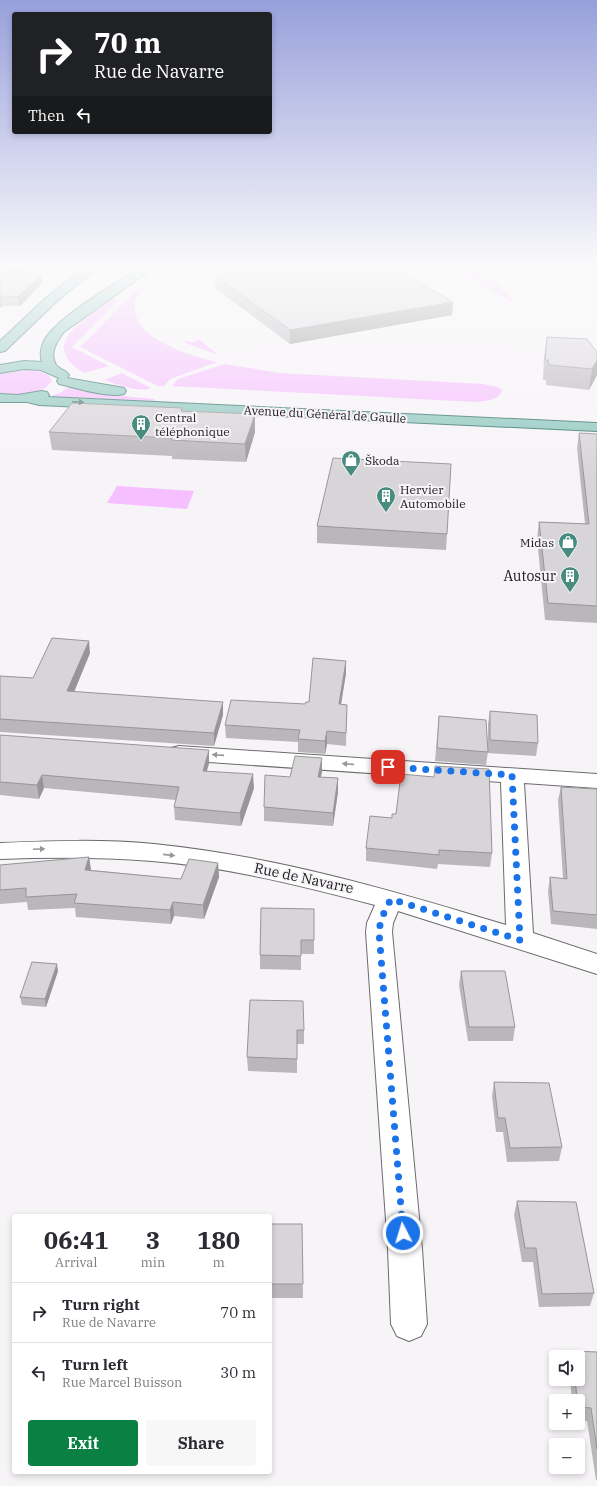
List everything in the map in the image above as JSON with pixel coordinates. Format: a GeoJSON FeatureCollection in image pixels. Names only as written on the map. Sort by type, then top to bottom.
{"type":"FeatureCollection","features":[{"type":"Feature","properties":{"kind":"main road"},"geometry":{"type":"LineString","coordinates":[[0,348],[12,336]]}},
{"type":"Feature","properties":{"kind":"main road"},"geometry":{"type":"LineString","coordinates":[[0,354],[12,336]]}},
{"type":"Feature","properties":{"kind":"main road"},"geometry":{"type":"LineString","coordinates":[[51,369],[46,354],[51,340],[54,336]]}},
{"type":"Feature","properties":{"kind":"main road","name":"Avenue du Général de Gaulle"},"geometry":{"type":"LineString","coordinates":[[51,340],[60,357],[76,373],[113,391]]}},
{"type":"Feature","properties":{"kind":"main road"},"geometry":{"type":"LineString","coordinates":[[0,370],[25,366],[51,369],[63,376],[64,381],[61,386],[53,391],[34,399],[2,401]]}},
{"type":"Feature","properties":{"kind":"main road","name":"Avenue du Général de Gaulle"},"geometry":{"type":"LineString","coordinates":[[64,381],[113,391],[162,396],[597,418]]}},
{"type":"Feature","properties":{"kind":"main road","name":"Avenue du Général de Gaulle"},"geometry":{"type":"LineString","coordinates":[[34,399],[597,427]]}},
{"type":"Feature","properties":{"kind":"street"},"geometry":{"type":"LineString","coordinates":[[158,751],[597,781]]}},
{"type":"Feature","properties":{"kind":"street"},"geometry":{"type":"LineString","coordinates":[[512,775],[520,940]]}},
{"type":"Feature","properties":{"kind":"street","name":"Rue de Navarre"},"geometry":{"type":"LineString","coordinates":[[0,851],[59,848],[104,849],[204,859],[300,876],[391,899],[597,964]]}},
{"type":"Feature","properties":{"kind":"street"},"geometry":{"type":"LineString","coordinates":[[391,899],[380,922],[379,932],[405,1248],[409,1324]]}},
{"type":"Feature","properties":{"kind":"shaded area"},"geometry":{"type":"Polygon","coordinates":[[[68,336],[83,336],[72,347],[109,366],[84,373],[70,362],[64,352],[65,342],[68,336]]]}},
{"type":"Feature","properties":{"kind":"shaded area"},"geometry":{"type":"Polygon","coordinates":[[[90,336],[154,336],[178,350],[217,362],[170,379],[164,386],[158,386],[80,347],[90,336]]]}},
{"type":"Feature","properties":{"kind":"shaded area"},"geometry":{"type":"Polygon","coordinates":[[[199,339],[218,355],[183,342],[189,341],[192,343],[199,339]]]}},
{"type":"Feature","properties":{"kind":"shaded area"},"geometry":{"type":"Polygon","coordinates":[[[225,364],[280,373],[483,384],[498,387],[502,390],[495,398],[487,401],[475,402],[172,386],[178,379],[225,364]]]}},
{"type":"Feature","properties":{"kind":"shaded area"},"geometry":{"type":"Polygon","coordinates":[[[28,370],[45,373],[52,380],[43,389],[29,394],[0,393],[0,374],[28,370]]]}},
{"type":"Feature","properties":{"kind":"shaded area"},"geometry":{"type":"Polygon","coordinates":[[[122,373],[151,388],[134,389],[104,380],[122,373]]]}},
{"type":"Feature","properties":{"kind":"shaded area"},"geometry":{"type":"Polygon","coordinates":[[[69,386],[103,394],[154,399],[155,401],[48,397],[62,392],[69,386]]]}},
{"type":"Feature","properties":{"kind":"shaded area"},"geometry":{"type":"Polygon","coordinates":[[[117,486],[194,491],[187,509],[107,503],[117,486]]]}},
{"type":"Feature","properties":{"kind":"building"},"geometry":{"type":"Polygon","coordinates":[[[547,337],[587,339],[597,352],[597,360],[592,369],[549,365],[548,360],[545,360],[547,337]]]}},
{"type":"Feature","properties":{"kind":"building"},"geometry":{"type":"Polygon","coordinates":[[[72,403],[182,408],[181,411],[255,414],[245,444],[171,440],[172,438],[49,432],[72,403]]]}},
{"type":"Feature","properties":{"kind":"building"},"geometry":{"type":"Polygon","coordinates":[[[579,433],[597,434],[597,606],[548,603],[539,522],[589,524],[579,433]]]}},
{"type":"Feature","properties":{"kind":"building","name":"Hervier Automobile"},"geometry":{"type":"Polygon","coordinates":[[[333,458],[451,464],[447,534],[317,526],[333,458]]]}},
{"type":"Feature","properties":{"kind":"building"},"geometry":{"type":"Polygon","coordinates":[[[52,638],[89,641],[67,691],[223,702],[214,733],[0,719],[0,676],[33,678],[52,638]]]}},
{"type":"Feature","properties":{"kind":"building"},"geometry":{"type":"Polygon","coordinates":[[[313,658],[346,661],[339,704],[347,705],[346,733],[327,731],[325,741],[298,739],[300,730],[225,725],[231,700],[305,704],[306,702],[309,702],[313,658]]]}},
{"type":"Feature","properties":{"kind":"building"},"geometry":{"type":"Polygon","coordinates":[[[490,711],[537,715],[538,743],[490,740],[490,711]]]}},
{"type":"Feature","properties":{"kind":"building"},"geometry":{"type":"Polygon","coordinates":[[[439,716],[486,720],[488,752],[437,748],[439,716]]]}},
{"type":"Feature","properties":{"kind":"building"},"geometry":{"type":"Polygon","coordinates":[[[0,735],[209,750],[203,771],[253,774],[240,813],[174,807],[179,787],[42,775],[37,785],[0,782],[0,735]]]}},
{"type":"Feature","properties":{"kind":"building"},"geometry":{"type":"Polygon","coordinates":[[[295,756],[322,758],[318,777],[338,778],[333,813],[264,807],[265,775],[290,777],[295,756]]]}},
{"type":"Feature","properties":{"kind":"building"},"geometry":{"type":"Polygon","coordinates":[[[435,766],[489,769],[492,853],[439,850],[439,855],[366,848],[370,816],[392,818],[392,814],[396,814],[401,774],[434,777],[435,766]]]}},
{"type":"Feature","properties":{"kind":"building"},"geometry":{"type":"Polygon","coordinates":[[[561,787],[597,789],[597,915],[553,911],[550,877],[567,879],[561,787]]]}},
{"type":"Feature","properties":{"kind":"building"},"geometry":{"type":"Polygon","coordinates":[[[89,857],[85,870],[181,879],[189,859],[218,863],[203,905],[173,902],[170,910],[74,903],[77,894],[26,897],[26,888],[0,890],[0,865],[89,857]]]}},
{"type":"Feature","properties":{"kind":"building"},"geometry":{"type":"Polygon","coordinates":[[[261,908],[314,909],[314,940],[301,940],[301,956],[260,955],[261,908]]]}},
{"type":"Feature","properties":{"kind":"building"},"geometry":{"type":"Polygon","coordinates":[[[32,962],[57,964],[45,999],[20,997],[32,962]]]}},
{"type":"Feature","properties":{"kind":"building"},"geometry":{"type":"Polygon","coordinates":[[[461,971],[505,971],[515,1027],[469,1027],[461,971]]]}},
{"type":"Feature","properties":{"kind":"building"},"geometry":{"type":"Polygon","coordinates":[[[250,1000],[303,1001],[304,1030],[297,1030],[297,1059],[247,1057],[250,1000]]]}},
{"type":"Feature","properties":{"kind":"building"},"geometry":{"type":"Polygon","coordinates":[[[494,1082],[549,1083],[562,1147],[510,1148],[505,1118],[498,1118],[494,1082]]]}},
{"type":"Feature","properties":{"kind":"building"},"geometry":{"type":"Polygon","coordinates":[[[517,1201],[576,1202],[594,1293],[542,1294],[536,1248],[525,1248],[517,1201]]]}},
{"type":"Feature","properties":{"kind":"building"},"geometry":{"type":"Polygon","coordinates":[[[272,1224],[302,1224],[303,1284],[272,1284],[272,1224]]]}},
{"type":"Feature","properties":{"kind":"building"},"geometry":{"type":"Polygon","coordinates":[[[585,1352],[597,1352],[597,1449],[591,1408],[585,1408],[585,1394],[577,1394],[576,1386],[585,1386],[585,1352]]]}},
{"type":"Feature","properties":{"kind":"place","name":"Central téléphonique"},"geometry":{"type":"Point","coordinates":[141,441]}},
{"type":"Feature","properties":{"kind":"place","name":"Škoda"},"geometry":{"type":"Point","coordinates":[351,477]}},
{"type":"Feature","properties":{"kind":"place","name":"Hervier Automobile"},"geometry":{"type":"Point","coordinates":[386,513]}},
{"type":"Feature","properties":{"kind":"place","name":"Midas"},"geometry":{"type":"Point","coordinates":[568,559]}},
{"type":"Feature","properties":{"kind":"place","name":"Autosur"},"geometry":{"type":"Point","coordinates":[570,593]}},
{"type":"Feature","properties":{"kind":"route"},"geometry":{"type":"LineString","coordinates":[[388,767],[512,775],[520,940],[391,899],[380,922],[379,932],[403,1233]]}}]}
